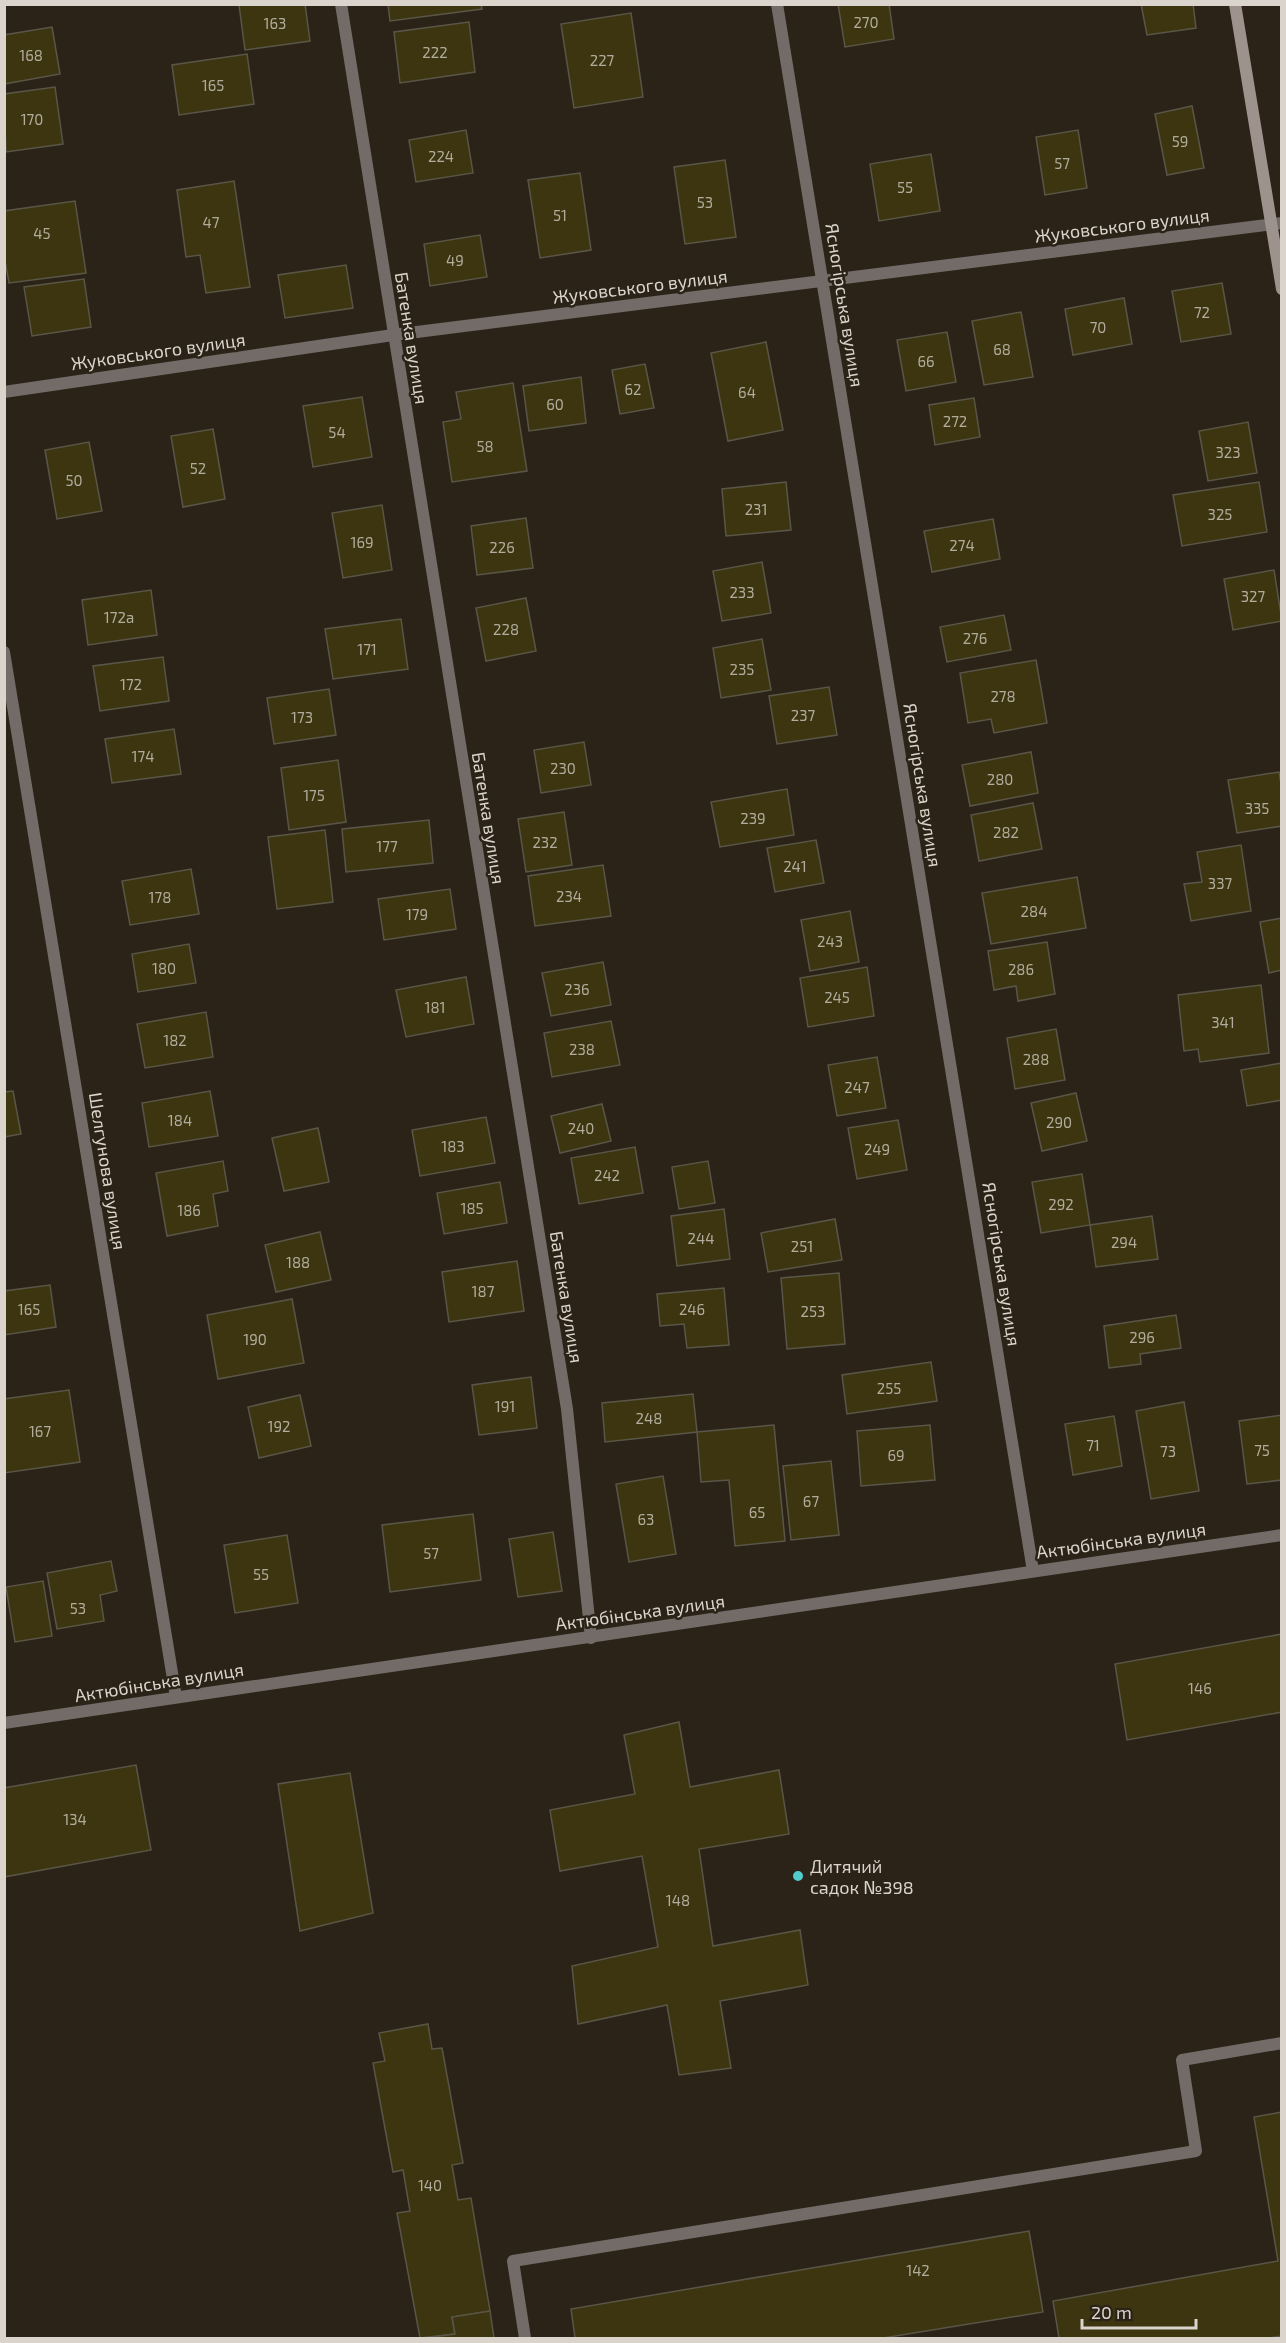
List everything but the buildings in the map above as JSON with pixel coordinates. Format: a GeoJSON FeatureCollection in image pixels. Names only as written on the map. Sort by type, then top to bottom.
{"type":"FeatureCollection","features":[{"type":"Feature","properties":{"kind":"street","name":"Батенка вулиця"},"geometry":{"type":"LineString","coordinates":[[341,4],[565,1397],[591,1638]]}},
{"type":"Feature","properties":{"kind":"street","name":"Ясногірська вулиця"},"geometry":{"type":"LineString","coordinates":[[777,4],[1033,1571]]}},
{"type":"Feature","properties":{"kind":"street"},"geometry":{"type":"LineString","coordinates":[[1235,4],[1276,224],[1281,289]]}},
{"type":"Feature","properties":{"kind":"street","name":"Жуковського вулиця"},"geometry":{"type":"LineString","coordinates":[[4,392],[393,335],[1276,224]]}},
{"type":"Feature","properties":{"kind":"street","name":"Шелгунова вулиця"},"geometry":{"type":"LineString","coordinates":[[4,652],[176,1697]]}},
{"type":"Feature","properties":{"kind":"street","name":"Актюбінська вулиця"},"geometry":{"type":"LineString","coordinates":[[4,1723],[1281,1535]]}},
{"type":"Feature","properties":{"kind":"street"},"geometry":{"type":"LineString","coordinates":[[525,2338],[513,2261],[1196,2151],[1182,2060],[1281,2043]]}},
{"type":"Feature","properties":{"kind":"place","name":"Дитячий садок №398"},"geometry":{"type":"Point","coordinates":[798,1876]}}]}
